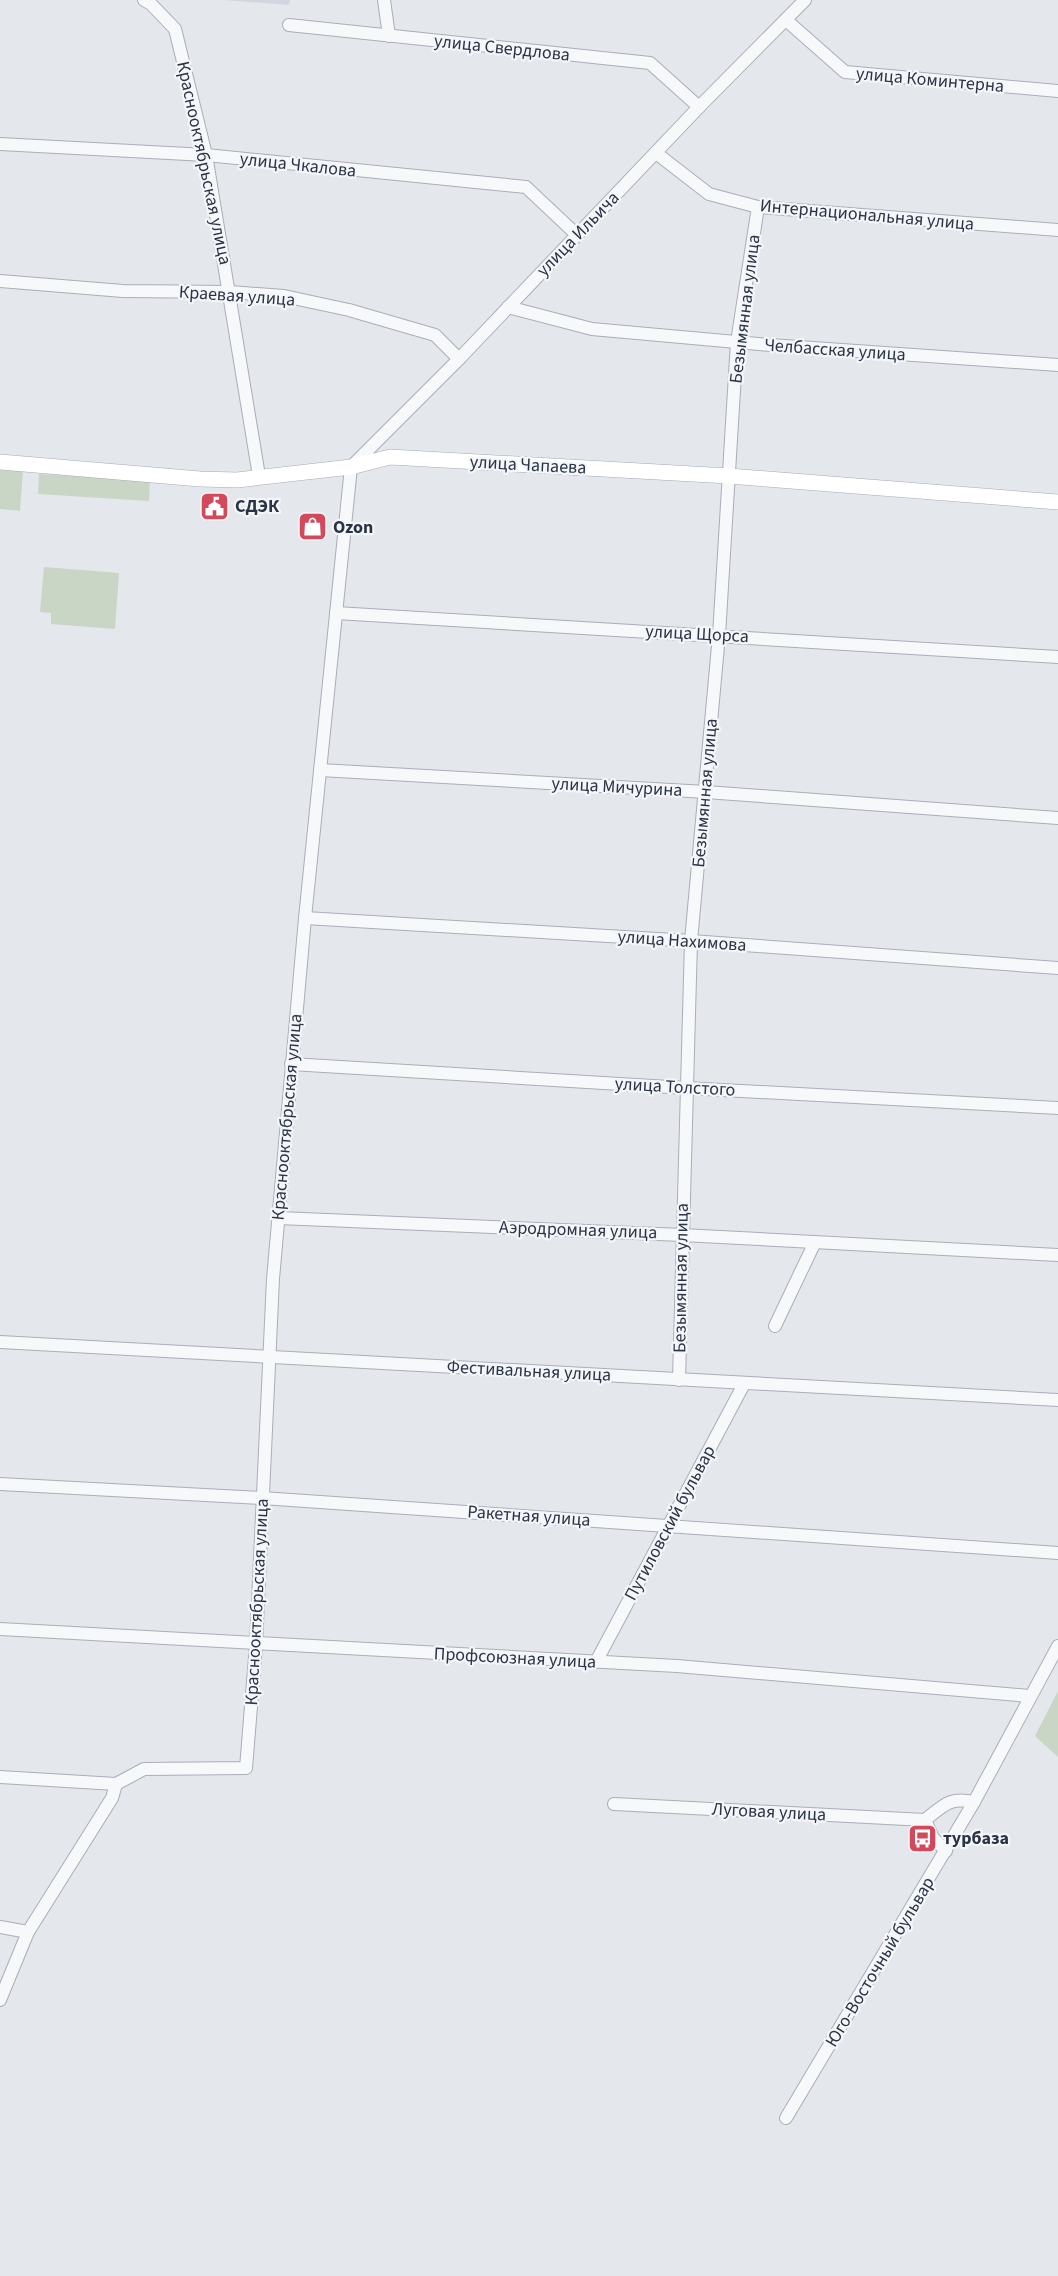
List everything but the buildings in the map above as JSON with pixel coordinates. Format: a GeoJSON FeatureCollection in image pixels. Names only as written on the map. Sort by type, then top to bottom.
{"type":"FeatureCollection","features":[{"type":"Feature","properties":{"kind":"main road","name":"улица Чапаева"},"geometry":{"type":"LineString","coordinates":[[0,462],[200,479],[237,480],[351,467],[390,458],[729,476],[1058,502]]}},
{"type":"Feature","properties":{"kind":"street","name":"Краснооктябрьская улица"},"geometry":{"type":"LineString","coordinates":[[144,0],[151,4],[175,29],[206,155],[260,476]]}},
{"type":"Feature","properties":{"kind":"street"},"geometry":{"type":"LineString","coordinates":[[384,0],[389,36]]}},
{"type":"Feature","properties":{"kind":"street","name":"улица Ильича"},"geometry":{"type":"LineString","coordinates":[[351,467],[459,359],[699,107],[805,0]]}},
{"type":"Feature","properties":{"kind":"street","name":"улица Коминтерна"},"geometry":{"type":"LineString","coordinates":[[786,20],[844,72],[1058,91]]}},
{"type":"Feature","properties":{"kind":"street","name":"улица Свердлова"},"geometry":{"type":"LineString","coordinates":[[289,25],[650,63],[699,107]]}},
{"type":"Feature","properties":{"kind":"street","name":"улица Чкалова"},"geometry":{"type":"LineString","coordinates":[[0,144],[206,155],[526,187],[577,235]]}},
{"type":"Feature","properties":{"kind":"street","name":"Интернациональная улица"},"geometry":{"type":"LineString","coordinates":[[656,153],[709,194],[758,207],[1058,230]]}},
{"type":"Feature","properties":{"kind":"street","name":"Безымянная улица"},"geometry":{"type":"LineString","coordinates":[[679,1380],[691,941],[719,635],[737,342],[758,207]]}},
{"type":"Feature","properties":{"kind":"street","name":"Краевая улица"},"geometry":{"type":"LineString","coordinates":[[0,281],[123,291],[230,292],[284,296],[349,310],[435,335],[459,359]]}},
{"type":"Feature","properties":{"kind":"street","name":"Челбасская улица"},"geometry":{"type":"LineString","coordinates":[[508,307],[592,329],[1058,365]]}},
{"type":"Feature","properties":{"kind":"street","name":"Краснооктябрьская улица"},"geometry":{"type":"LineString","coordinates":[[116,1784],[144,1768],[246,1768],[256,1645],[270,1357],[291,1064],[351,467]]}},
{"type":"Feature","properties":{"kind":"street","name":"улица Щорса"},"geometry":{"type":"LineString","coordinates":[[336,613],[1058,657]]}},
{"type":"Feature","properties":{"kind":"street","name":"улица Мичурина"},"geometry":{"type":"LineString","coordinates":[[320,770],[706,792],[1058,818]]}},
{"type":"Feature","properties":{"kind":"street","name":"улица Нахимова"},"geometry":{"type":"LineString","coordinates":[[305,918],[691,941],[1058,968]]}},
{"type":"Feature","properties":{"kind":"street","name":"улица Толстого"},"geometry":{"type":"LineString","coordinates":[[291,1064],[686,1088],[1058,1107]]}},
{"type":"Feature","properties":{"kind":"street","name":"Аэродромная улица"},"geometry":{"type":"LineString","coordinates":[[279,1218],[682,1234],[1058,1255]]}},
{"type":"Feature","properties":{"kind":"street"},"geometry":{"type":"LineString","coordinates":[[775,1326],[815,1242]]}},
{"type":"Feature","properties":{"kind":"street","name":"Фестивальная улица"},"geometry":{"type":"LineString","coordinates":[[0,1342],[1058,1400]]}},
{"type":"Feature","properties":{"kind":"street","name":"Путиловский бульвар"},"geometry":{"type":"LineString","coordinates":[[596,1662],[744,1384]]}},
{"type":"Feature","properties":{"kind":"street","name":"Ракетная улица"},"geometry":{"type":"LineString","coordinates":[[0,1484],[262,1498],[1058,1553]]}},
{"type":"Feature","properties":{"kind":"street","name":"Профсоюзная улица"},"geometry":{"type":"LineString","coordinates":[[0,1629],[256,1645],[677,1666],[1029,1696]]}},
{"type":"Feature","properties":{"kind":"street","name":"Юго-Восточный бульвар"},"geometry":{"type":"LineString","coordinates":[[786,2118],[946,1851],[1058,1646]]}},
{"type":"Feature","properties":{"kind":"street"},"geometry":{"type":"LineString","coordinates":[[0,1777],[116,1784],[112,1798],[28,1932],[0,2000]]}},
{"type":"Feature","properties":{"kind":"street"},"geometry":{"type":"LineString","coordinates":[[946,1851],[933,1838],[925,1820],[944,1804],[959,1799],[974,1802]]}},
{"type":"Feature","properties":{"kind":"street","name":"Луговая улица"},"geometry":{"type":"LineString","coordinates":[[614,1804],[925,1820]]}},
{"type":"Feature","properties":{"kind":"street"},"geometry":{"type":"LineString","coordinates":[[0,1927],[28,1932]]}},
{"type":"Feature","properties":{"kind":"shaded area"},"geometry":{"type":"Polygon","coordinates":[[[223,0],[290,0],[289,5],[223,0]]]}},
{"type":"Feature","properties":{"kind":"green space"},"geometry":{"type":"Polygon","coordinates":[[[0,470],[23,471],[20,511],[0,509],[0,470]]]}},
{"type":"Feature","properties":{"kind":"green space"},"geometry":{"type":"Polygon","coordinates":[[[39,474],[150,480],[149,501],[38,494],[39,474]]]}},
{"type":"Feature","properties":{"kind":"green space"},"geometry":{"type":"Polygon","coordinates":[[[44,567],[119,573],[115,629],[51,624],[51,613],[40,612],[44,567]]]}},
{"type":"Feature","properties":{"kind":"green space"},"geometry":{"type":"Polygon","coordinates":[[[1058,1691],[1058,1757],[1035,1736],[1058,1691]]]}},
{"type":"Feature","properties":{"kind":"place","name":"СДЭК"},"geometry":{"type":"Point","coordinates":[214,506]}},
{"type":"Feature","properties":{"kind":"place","name":"Ozon"},"geometry":{"type":"Point","coordinates":[312,527]}},
{"type":"Feature","properties":{"kind":"place","name":"турбаза"},"geometry":{"type":"Point","coordinates":[922,1838]}}]}
